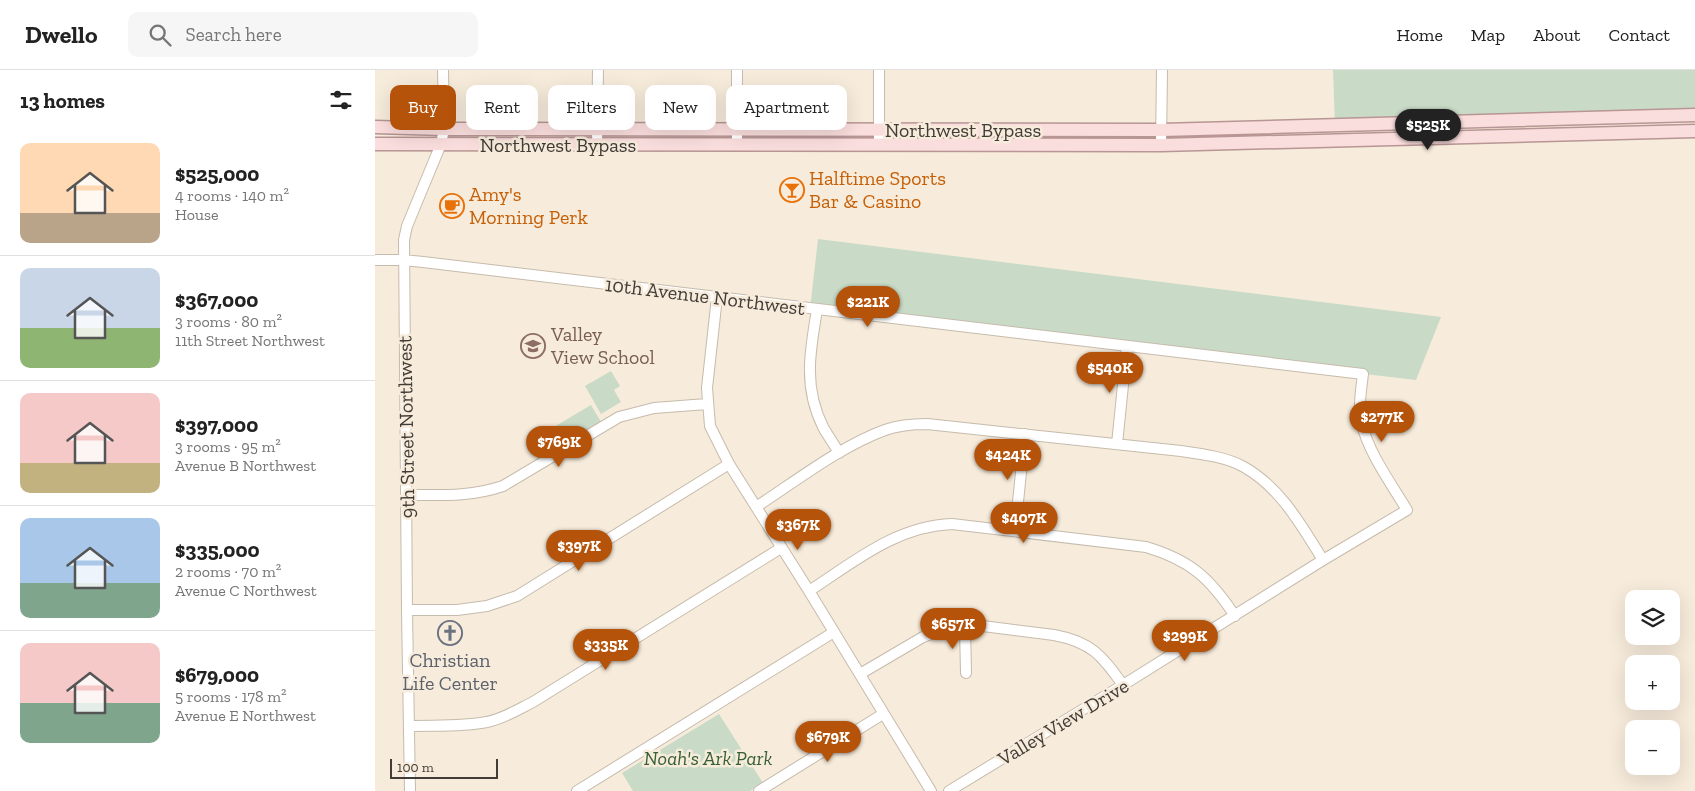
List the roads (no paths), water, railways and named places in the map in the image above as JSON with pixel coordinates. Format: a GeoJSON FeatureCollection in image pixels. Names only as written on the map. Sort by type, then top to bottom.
{"type":"FeatureCollection","features":[{"type":"Feature","properties":{"kind":"main road","name":"Northwest Bypass"},"geometry":{"type":"LineString","coordinates":[[847,130],[1161,130],[1695,115]]}},
{"type":"Feature","properties":{"kind":"main road","name":"Northwest Bypass"},"geometry":{"type":"LineString","coordinates":[[375,127],[390,127]]}},
{"type":"Feature","properties":{"kind":"main road","name":"Northwest Bypass"},"geometry":{"type":"LineString","coordinates":[[456,129],[548,128]]}},
{"type":"Feature","properties":{"kind":"main road","name":"Northwest Bypass"},"geometry":{"type":"LineString","coordinates":[[635,128],[726,129]]}},
{"type":"Feature","properties":{"kind":"main road","name":"Northwest Bypass"},"geometry":{"type":"LineString","coordinates":[[375,144],[1161,145],[1695,130]]}},
{"type":"Feature","properties":{"kind":"street","name":"9th Street Northwest"},"geometry":{"type":"LineString","coordinates":[[443,70],[443,85]]}},
{"type":"Feature","properties":{"kind":"street"},"geometry":{"type":"LineString","coordinates":[[598,70],[598,85]]}},
{"type":"Feature","properties":{"kind":"street"},"geometry":{"type":"LineString","coordinates":[[737,70],[737,85]]}},
{"type":"Feature","properties":{"kind":"street"},"geometry":{"type":"LineString","coordinates":[[879,70],[879,144]]}},
{"type":"Feature","properties":{"kind":"street"},"geometry":{"type":"LineString","coordinates":[[1161,145],[1162,70]]}},
{"type":"Feature","properties":{"kind":"street","name":"9th Street Northwest"},"geometry":{"type":"LineString","coordinates":[[410,791],[404,240],[407,226],[441,144],[444,130]]}},
{"type":"Feature","properties":{"kind":"street"},"geometry":{"type":"LineString","coordinates":[[597,130],[597,145]]}},
{"type":"Feature","properties":{"kind":"street"},"geometry":{"type":"LineString","coordinates":[[737,130],[737,145]]}},
{"type":"Feature","properties":{"kind":"street","name":"10th Avenue Northwest"},"geometry":{"type":"LineString","coordinates":[[375,260],[403,260],[1363,374],[1360,405],[1361,424],[1369,446],[1407,510]]}},
{"type":"Feature","properties":{"kind":"street"},"geometry":{"type":"LineString","coordinates":[[717,297],[707,388],[710,426],[729,464],[931,791]]}},
{"type":"Feature","properties":{"kind":"street"},"geometry":{"type":"LineString","coordinates":[[817,310],[810,357],[809,379],[813,402],[823,427],[839,453]]}},
{"type":"Feature","properties":{"kind":"street"},"geometry":{"type":"LineString","coordinates":[[1117,444],[1127,346]]}},
{"type":"Feature","properties":{"kind":"street"},"geometry":{"type":"LineString","coordinates":[[407,495],[460,495],[485,492],[503,486],[619,417],[654,408],[707,404]]}},
{"type":"Feature","properties":{"kind":"street"},"geometry":{"type":"LineString","coordinates":[[756,507],[839,453],[885,430],[912,424],[927,424],[1213,456],[1243,467],[1264,481],[1296,516],[1323,560]]}},
{"type":"Feature","properties":{"kind":"street"},"geometry":{"type":"LineString","coordinates":[[1015,531],[1025,434]]}},
{"type":"Feature","properties":{"kind":"street"},"geometry":{"type":"LineString","coordinates":[[407,610],[457,610],[487,606],[517,596],[729,464]]}},
{"type":"Feature","properties":{"kind":"street","name":"Valley View Drive"},"geometry":{"type":"LineString","coordinates":[[949,791],[1407,510]]}},
{"type":"Feature","properties":{"kind":"street"},"geometry":{"type":"LineString","coordinates":[[809,591],[890,540],[908,532],[933,525],[952,524],[1146,547],[1165,553],[1199,572],[1220,594],[1235,616]]}},
{"type":"Feature","properties":{"kind":"street"},"geometry":{"type":"LineString","coordinates":[[409,726],[461,725],[489,722],[509,714],[533,702],[781,548]]}},
{"type":"Feature","properties":{"kind":"street"},"geometry":{"type":"LineString","coordinates":[[860,674],[923,636],[939,630],[975,625],[1067,637],[1082,643],[1103,658],[1123,685]]}},
{"type":"Feature","properties":{"kind":"street"},"geometry":{"type":"LineString","coordinates":[[965,627],[966,673]]}},
{"type":"Feature","properties":{"kind":"street"},"geometry":{"type":"LineString","coordinates":[[577,791],[834,632]]}},
{"type":"Feature","properties":{"kind":"street"},"geometry":{"type":"LineString","coordinates":[[759,791],[883,714]]}},
{"type":"Feature","properties":{"kind":"place","name":"Halftime Sports Bar & Casino"},"geometry":{"type":"Point","coordinates":[792,190]}},
{"type":"Feature","properties":{"kind":"place","name":"Amy's Morning Perk"},"geometry":{"type":"Point","coordinates":[452,206]}},
{"type":"Feature","properties":{"kind":"place","name":"Valley View School"},"geometry":{"type":"Point","coordinates":[533,346]}},
{"type":"Feature","properties":{"kind":"place","name":"Christian Life Center"},"geometry":{"type":"Point","coordinates":[450,633]}},
{"type":"Feature","properties":{"kind":"park label","name":"Noah's Ark Park"},"geometry":{"type":"Point","coordinates":[708,758]}}]}
